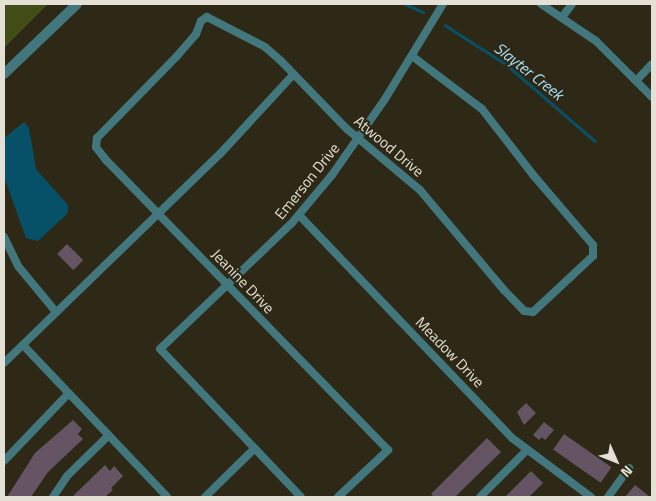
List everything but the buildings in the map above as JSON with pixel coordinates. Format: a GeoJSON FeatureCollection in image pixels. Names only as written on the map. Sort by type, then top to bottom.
{"type":"FeatureCollection","features":[{"type":"Feature","properties":{"kind":"street"},"geometry":{"type":"LineString","coordinates":[[4,74],[77,4]]}},
{"type":"Feature","properties":{"kind":"street","name":"Emerson Drive"},"geometry":{"type":"LineString","coordinates":[[254,449],[160,349],[299,215],[358,138],[412,56],[442,4]]}},
{"type":"Feature","properties":{"kind":"street"},"geometry":{"type":"LineString","coordinates":[[541,4],[564,16],[604,48],[652,97]]}},
{"type":"Feature","properties":{"kind":"street"},"geometry":{"type":"LineString","coordinates":[[564,16],[572,4]]}},
{"type":"Feature","properties":{"kind":"street","name":"Atwood Drive"},"geometry":{"type":"LineString","coordinates":[[107,128],[177,56],[196,34],[200,21],[207,17],[265,47],[292,76],[358,138],[420,190],[478,262],[529,313],[595,252],[590,240],[534,176],[482,109],[412,56]]}},
{"type":"Feature","properties":{"kind":"street"},"geometry":{"type":"LineString","coordinates":[[636,81],[652,64]]}},
{"type":"Feature","properties":{"kind":"street"},"geometry":{"type":"LineString","coordinates":[[4,363],[220,154],[292,76]]}},
{"type":"Feature","properties":{"kind":"street","name":"Jeanine Drive"},"geometry":{"type":"LineString","coordinates":[[107,128],[98,138],[96,147],[158,214],[388,450],[338,497]]}},
{"type":"Feature","properties":{"kind":"street","name":"Meadow Drive"},"geometry":{"type":"LineString","coordinates":[[299,215],[526,451],[591,497]]}},
{"type":"Feature","properties":{"kind":"street"},"geometry":{"type":"LineString","coordinates":[[4,237],[18,266],[56,312]]}},
{"type":"Feature","properties":{"kind":"street"},"geometry":{"type":"LineString","coordinates":[[23,345],[107,437],[167,497]]}},
{"type":"Feature","properties":{"kind":"street"},"geometry":{"type":"LineString","coordinates":[[4,461],[68,394]]}},
{"type":"Feature","properties":{"kind":"street"},"geometry":{"type":"LineString","coordinates":[[53,497],[67,476],[107,437]]}},
{"type":"Feature","properties":{"kind":"street"},"geometry":{"type":"LineString","coordinates":[[205,497],[254,449],[301,497]]}},
{"type":"Feature","properties":{"kind":"street"},"geometry":{"type":"LineString","coordinates":[[480,497],[526,451]]}},
{"type":"Feature","properties":{"kind":"street"},"geometry":{"type":"LineString","coordinates":[[608,497],[629,468]]}},
{"type":"Feature","properties":{"kind":"green space"},"geometry":{"type":"Polygon","coordinates":[[[4,4],[48,4],[4,48],[4,4]]]}},
{"type":"Feature","properties":{"kind":"water"},"geometry":{"type":"Polygon","coordinates":[[[24,122],[29,128],[36,169],[68,205],[68,213],[38,241],[26,238],[4,177],[4,138],[24,122]]]}},
{"type":"Feature","properties":{"kind":"waterway","name":"Slayter Creek"},"geometry":{"type":"LineString","coordinates":[[405,4],[423,12]]}},
{"type":"Feature","properties":{"kind":"waterway","name":"Slayter Creek"},"geometry":{"type":"LineString","coordinates":[[445,25],[507,65],[595,141]]}}]}
